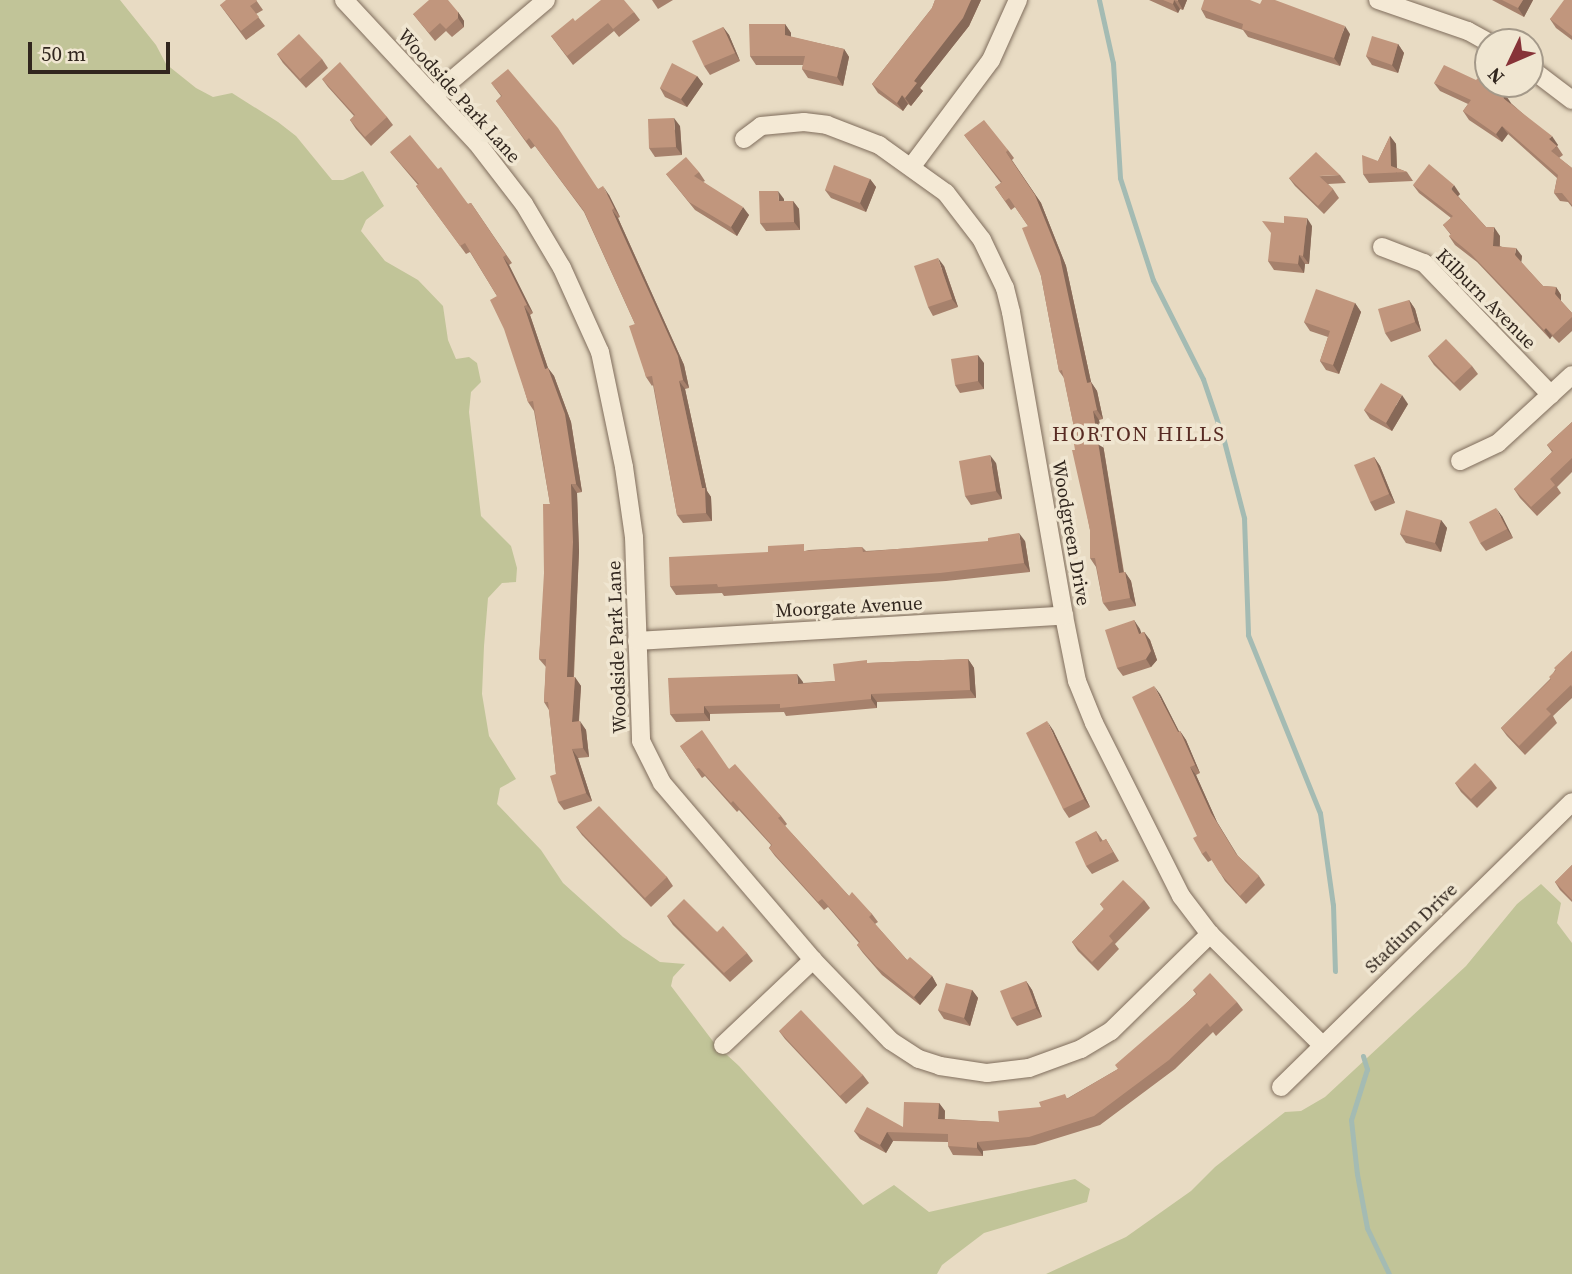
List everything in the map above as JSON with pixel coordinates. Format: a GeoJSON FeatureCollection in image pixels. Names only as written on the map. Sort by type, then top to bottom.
{"type":"FeatureCollection","features":[{"type":"Feature","properties":{"kind":"street","name":"Woodside Park Lane"},"geometry":{"type":"LineString","coordinates":[[344,0],[477,143],[524,204],[562,268],[600,352],[615,414],[634,537],[641,741],[662,783],[813,960],[891,1041],[919,1059],[940,1066],[987,1073],[1029,1069],[1081,1049],[1111,1031],[1210,934]]}},
{"type":"Feature","properties":{"kind":"street"},"geometry":{"type":"LineString","coordinates":[[433,96],[546,0]]}},
{"type":"Feature","properties":{"kind":"street"},"geometry":{"type":"LineString","coordinates":[[912,166],[991,60],[1018,0]]}},
{"type":"Feature","properties":{"kind":"street"},"geometry":{"type":"LineString","coordinates":[[1378,0],[1474,35]]}},
{"type":"Feature","properties":{"kind":"street"},"geometry":{"type":"LineString","coordinates":[[1544,79],[1572,100]]}},
{"type":"Feature","properties":{"kind":"street","name":"Woodgreen Drive"},"geometry":{"type":"LineString","coordinates":[[744,139],[761,126],[779,122],[815,124],[879,145],[912,166],[946,193],[975,230],[1005,288],[1077,681],[1094,723],[1181,896],[1210,934],[1322,1045]]}},
{"type":"Feature","properties":{"kind":"street","name":"Kilburn Avenue"},"geometry":{"type":"LineString","coordinates":[[1382,247],[1424,263],[1550,395]]}},
{"type":"Feature","properties":{"kind":"street"},"geometry":{"type":"LineString","coordinates":[[1460,461],[1498,443],[1572,374]]}},
{"type":"Feature","properties":{"kind":"street","name":"Moorgate Avenue"},"geometry":{"type":"LineString","coordinates":[[637,641],[1064,616]]}},
{"type":"Feature","properties":{"kind":"street","name":"Stadium Drive"},"geometry":{"type":"LineString","coordinates":[[1281,1087],[1572,802]]}},
{"type":"Feature","properties":{"kind":"street"},"geometry":{"type":"LineString","coordinates":[[723,1045],[813,960]]}},
{"type":"Feature","properties":{"kind":"green space"},"geometry":{"type":"Polygon","coordinates":[[[0,0],[120,0],[156,45],[166,64],[196,88],[213,97],[232,93],[278,122],[296,136],[332,180],[343,180],[363,171],[384,206],[366,220],[361,231],[385,261],[418,280],[443,306],[448,340],[456,359],[469,357],[477,363],[481,382],[471,392],[469,412],[481,516],[511,546],[517,568],[516,582],[502,583],[488,598],[482,694],[489,736],[516,779],[500,788],[497,804],[541,850],[563,883],[623,937],[660,962],[685,964],[673,977],[671,986],[715,1044],[739,1066],[863,1205],[894,1185],[929,1212],[1075,1179],[1090,1189],[1087,1202],[984,1233],[942,1265],[937,1274],[0,1274],[0,0]]]}},
{"type":"Feature","properties":{"kind":"green space"},"geometry":{"type":"Polygon","coordinates":[[[1541,884],[1561,903],[1557,923],[1572,943],[1572,1274],[1046,1274],[1126,1237],[1191,1191],[1215,1167],[1285,1112],[1301,1111],[1325,1097],[1466,966],[1517,904],[1541,884]]]}},
{"type":"Feature","properties":{"kind":"building"},"geometry":{"type":"Polygon","coordinates":[[[226,0],[256,0],[250,6],[259,17],[241,31],[220,5],[226,0]]]}},
{"type":"Feature","properties":{"kind":"building"},"geometry":{"type":"Polygon","coordinates":[[[429,0],[448,0],[458,12],[458,18],[446,29],[440,23],[429,33],[413,14],[429,0]]]}},
{"type":"Feature","properties":{"kind":"building"},"geometry":{"type":"Polygon","coordinates":[[[601,0],[624,0],[634,12],[613,29],[608,23],[567,56],[551,36],[601,0]]]}},
{"type":"Feature","properties":{"kind":"building"},"geometry":{"type":"Polygon","coordinates":[[[935,0],[971,0],[963,18],[914,81],[917,83],[905,98],[902,95],[897,103],[872,84],[932,8],[935,0]]]}},
{"type":"Feature","properties":{"kind":"building"},"geometry":{"type":"Polygon","coordinates":[[[1204,0],[1250,0],[1260,4],[1262,0],[1275,0],[1345,26],[1334,58],[1242,29],[1243,24],[1201,9],[1204,0]]]}},
{"type":"Feature","properties":{"kind":"building"},"geometry":{"type":"Polygon","coordinates":[[[1502,0],[1523,0],[1518,8],[1502,0]]]}},
{"type":"Feature","properties":{"kind":"building"},"geometry":{"type":"Polygon","coordinates":[[[1564,0],[1572,0],[1572,36],[1550,19],[1564,0]]]}},
{"type":"Feature","properties":{"kind":"building"},"geometry":{"type":"Polygon","coordinates":[[[749,24],[785,24],[785,35],[844,49],[837,77],[802,69],[805,56],[750,56],[749,24]]]}},
{"type":"Feature","properties":{"kind":"building"},"geometry":{"type":"Polygon","coordinates":[[[723,27],[735,53],[704,66],[692,41],[723,27]]]}},
{"type":"Feature","properties":{"kind":"building"},"geometry":{"type":"Polygon","coordinates":[[[299,34],[322,59],[300,79],[277,54],[299,34]]]}},
{"type":"Feature","properties":{"kind":"building"},"geometry":{"type":"Polygon","coordinates":[[[1372,36],[1398,44],[1392,65],[1366,56],[1372,36]]]}},
{"type":"Feature","properties":{"kind":"building"},"geometry":{"type":"Polygon","coordinates":[[[340,62],[387,117],[365,137],[350,120],[355,115],[322,79],[340,62]]]}},
{"type":"Feature","properties":{"kind":"building"},"geometry":{"type":"Polygon","coordinates":[[[672,63],[697,76],[681,99],[660,88],[672,63]]]}},
{"type":"Feature","properties":{"kind":"building"},"geometry":{"type":"Polygon","coordinates":[[[1444,65],[1474,79],[1474,98],[1503,98],[1552,136],[1549,139],[1557,146],[1551,151],[1572,168],[1572,205],[1562,193],[1554,193],[1558,175],[1502,126],[1496,134],[1463,111],[1471,100],[1434,83],[1444,65]]]}},
{"type":"Feature","properties":{"kind":"building"},"geometry":{"type":"Polygon","coordinates":[[[508,69],[558,128],[598,189],[603,186],[614,208],[612,210],[678,356],[683,380],[679,381],[702,488],[705,488],[706,513],[677,515],[652,376],[646,377],[629,326],[635,324],[584,211],[529,138],[526,141],[496,101],[502,96],[491,83],[508,69]]]}},
{"type":"Feature","properties":{"kind":"building"},"geometry":{"type":"Polygon","coordinates":[[[674,118],[676,147],[649,148],[648,119],[674,118]]]}},
{"type":"Feature","properties":{"kind":"building"},"geometry":{"type":"Polygon","coordinates":[[[984,120],[1008,150],[1006,152],[1035,195],[1060,257],[1087,383],[1091,382],[1097,410],[1093,411],[1119,573],[1125,572],[1130,598],[1103,603],[1095,558],[1090,558],[1090,530],[1072,450],[1075,450],[1072,432],[1075,432],[1062,370],[1059,371],[1041,276],[1022,228],[1028,226],[1009,198],[1005,201],[995,187],[1002,182],[964,135],[984,120]]]}},
{"type":"Feature","properties":{"kind":"building"},"geometry":{"type":"Polygon","coordinates":[[[410,135],[438,169],[441,167],[468,204],[471,203],[506,255],[503,257],[527,305],[524,306],[545,369],[548,368],[565,414],[576,484],[571,484],[573,542],[567,677],[575,677],[572,722],[580,721],[583,748],[572,749],[586,793],[558,802],[550,776],[556,774],[548,702],[544,702],[546,659],[539,659],[544,573],[543,504],[550,504],[533,401],[528,402],[504,329],[490,300],[497,296],[465,243],[460,246],[416,186],[419,184],[390,152],[410,135]]]}},
{"type":"Feature","properties":{"kind":"building"},"geometry":{"type":"Polygon","coordinates":[[[1390,136],[1391,166],[1407,172],[1363,174],[1362,155],[1378,161],[1390,136]]]}},
{"type":"Feature","properties":{"kind":"building"},"geometry":{"type":"Polygon","coordinates":[[[1316,152],[1340,175],[1319,176],[1333,189],[1318,206],[1289,178],[1316,152]]]}},
{"type":"Feature","properties":{"kind":"building"},"geometry":{"type":"Polygon","coordinates":[[[686,157],[699,172],[694,176],[743,207],[731,227],[689,202],[666,174],[686,157]]]}},
{"type":"Feature","properties":{"kind":"building"},"geometry":{"type":"Polygon","coordinates":[[[1429,164],[1454,185],[1451,189],[1486,227],[1494,227],[1493,246],[1516,248],[1515,255],[1543,286],[1556,287],[1555,294],[1572,313],[1572,317],[1553,335],[1546,328],[1544,330],[1471,254],[1449,236],[1451,234],[1443,225],[1453,216],[1413,185],[1429,164]]]}},
{"type":"Feature","properties":{"kind":"building"},"geometry":{"type":"Polygon","coordinates":[[[834,165],[870,179],[860,203],[825,190],[834,165]]]}},
{"type":"Feature","properties":{"kind":"building"},"geometry":{"type":"Polygon","coordinates":[[[759,191],[778,191],[779,201],[793,201],[794,222],[760,223],[759,191]]]}},
{"type":"Feature","properties":{"kind":"building"},"geometry":{"type":"Polygon","coordinates":[[[1284,216],[1307,218],[1303,256],[1299,255],[1298,264],[1268,261],[1271,233],[1262,221],[1284,223],[1284,216]]]}},
{"type":"Feature","properties":{"kind":"building"},"geometry":{"type":"Polygon","coordinates":[[[938,258],[952,299],[928,307],[914,266],[938,258]]]}},
{"type":"Feature","properties":{"kind":"building"},"geometry":{"type":"Polygon","coordinates":[[[1316,289],[1355,303],[1333,365],[1320,361],[1330,331],[1304,322],[1316,289]]]}},
{"type":"Feature","properties":{"kind":"building"},"geometry":{"type":"Polygon","coordinates":[[[1409,300],[1415,322],[1385,333],[1378,309],[1409,300]]]}},
{"type":"Feature","properties":{"kind":"building"},"geometry":{"type":"Polygon","coordinates":[[[1446,339],[1472,366],[1454,383],[1428,356],[1446,339]]]}},
{"type":"Feature","properties":{"kind":"building"},"geometry":{"type":"Polygon","coordinates":[[[978,355],[978,381],[955,385],[951,359],[978,355]]]}},
{"type":"Feature","properties":{"kind":"building"},"geometry":{"type":"Polygon","coordinates":[[[1381,383],[1402,395],[1386,423],[1364,410],[1381,383]]]}},
{"type":"Feature","properties":{"kind":"building"},"geometry":{"type":"Polygon","coordinates":[[[1572,422],[1572,458],[1550,479],[1555,485],[1531,507],[1514,489],[1553,451],[1547,445],[1572,422]]]}},
{"type":"Feature","properties":{"kind":"building"},"geometry":{"type":"Polygon","coordinates":[[[990,455],[996,491],[965,496],[959,461],[990,455]]]}},
{"type":"Feature","properties":{"kind":"building"},"geometry":{"type":"Polygon","coordinates":[[[1374,457],[1389,494],[1370,502],[1354,465],[1374,457]]]}},
{"type":"Feature","properties":{"kind":"building"},"geometry":{"type":"Polygon","coordinates":[[[1496,508],[1507,529],[1480,543],[1469,522],[1496,508]]]}},
{"type":"Feature","properties":{"kind":"building"},"geometry":{"type":"Polygon","coordinates":[[[1406,510],[1441,520],[1435,543],[1400,534],[1406,510]]]}},
{"type":"Feature","properties":{"kind":"building"},"geometry":{"type":"Polygon","coordinates":[[[1019,533],[1024,563],[940,573],[718,587],[717,584],[670,586],[669,557],[768,552],[768,546],[804,544],[804,551],[862,547],[863,552],[988,541],[988,538],[1019,533]]]}},
{"type":"Feature","properties":{"kind":"building"},"geometry":{"type":"Polygon","coordinates":[[[1134,620],[1139,634],[1144,632],[1151,651],[1146,659],[1117,668],[1105,630],[1134,620]]]}},
{"type":"Feature","properties":{"kind":"building"},"geometry":{"type":"Polygon","coordinates":[[[1572,651],[1572,687],[1571,685],[1546,709],[1551,714],[1519,746],[1501,728],[1551,679],[1549,677],[1556,670],[1554,668],[1572,651]]]}},
{"type":"Feature","properties":{"kind":"building"},"geometry":{"type":"Polygon","coordinates":[[[968,659],[970,690],[871,694],[871,699],[780,708],[780,704],[704,706],[704,713],[670,714],[668,678],[797,674],[798,684],[835,681],[833,664],[867,660],[867,663],[968,659]]]}},
{"type":"Feature","properties":{"kind":"building"},"geometry":{"type":"Polygon","coordinates":[[[1154,686],[1178,732],[1180,731],[1195,765],[1190,767],[1211,813],[1236,854],[1259,876],[1240,896],[1219,872],[1206,851],[1202,854],[1193,838],[1197,836],[1132,697],[1154,686]]]}},
{"type":"Feature","properties":{"kind":"building"},"geometry":{"type":"Polygon","coordinates":[[[1047,721],[1084,799],[1063,809],[1026,733],[1047,721]]]}},
{"type":"Feature","properties":{"kind":"building"},"geometry":{"type":"Polygon","coordinates":[[[702,730],[729,769],[735,764],[781,816],[778,818],[849,896],[852,892],[872,914],[869,917],[907,960],[910,957],[932,976],[914,997],[876,966],[857,945],[860,942],[822,899],[818,902],[769,848],[772,845],[733,801],[731,803],[699,768],[696,769],[680,746],[702,730]]]}},
{"type":"Feature","properties":{"kind":"building"},"geometry":{"type":"Polygon","coordinates":[[[1475,763],[1491,780],[1471,799],[1455,783],[1475,763]]]}},
{"type":"Feature","properties":{"kind":"building"},"geometry":{"type":"Polygon","coordinates":[[[599,806],[667,877],[645,898],[576,827],[599,806]]]}},
{"type":"Feature","properties":{"kind":"building"},"geometry":{"type":"Polygon","coordinates":[[[1096,831],[1100,842],[1106,839],[1113,852],[1086,866],[1075,842],[1096,831]]]}},
{"type":"Feature","properties":{"kind":"building"},"geometry":{"type":"Polygon","coordinates":[[[1572,865],[1572,900],[1555,882],[1572,865]]]}},
{"type":"Feature","properties":{"kind":"building"},"geometry":{"type":"Polygon","coordinates":[[[1123,880],[1144,900],[1109,936],[1113,941],[1092,962],[1072,942],[1104,909],[1100,904],[1123,880]]]}},
{"type":"Feature","properties":{"kind":"building"},"geometry":{"type":"Polygon","coordinates":[[[684,899],[717,932],[723,926],[747,953],[724,973],[667,916],[684,899]]]}},
{"type":"Feature","properties":{"kind":"building"},"geometry":{"type":"Polygon","coordinates":[[[1210,973],[1237,1002],[1210,1027],[1207,1023],[1169,1060],[1094,1116],[1029,1137],[977,1142],[977,1148],[948,1146],[948,1134],[887,1132],[880,1145],[854,1131],[867,1107],[903,1127],[904,1102],[939,1103],[938,1119],[999,1122],[998,1111],[1041,1107],[1039,1102],[1065,1094],[1067,1099],[1118,1069],[1115,1065],[1197,994],[1193,990],[1210,973]]]}},
{"type":"Feature","properties":{"kind":"building"},"geometry":{"type":"Polygon","coordinates":[[[1026,981],[1036,1008],[1011,1018],[1000,991],[1026,981]]]}},
{"type":"Feature","properties":{"kind":"building"},"geometry":{"type":"Polygon","coordinates":[[[946,983],[972,990],[964,1018],[938,1010],[946,983]]]}},
{"type":"Feature","properties":{"kind":"building"},"geometry":{"type":"Polygon","coordinates":[[[801,1010],[863,1075],[840,1096],[779,1031],[801,1010]]]}},
{"type":"Feature","properties":{"kind":"waterway"},"geometry":{"type":"LineString","coordinates":[[1099,0],[1113,63],[1120,178],[1153,280],[1203,379],[1224,441],[1244,518],[1248,635],[1320,813],[1333,905],[1335,971]]}},
{"type":"Feature","properties":{"kind":"waterway"},"geometry":{"type":"LineString","coordinates":[[1363,1056],[1367,1069],[1351,1120],[1357,1174],[1367,1228],[1389,1274]]}},
{"type":"Feature","properties":{"kind":"district","name":"HORTON HILLS"},"geometry":{"type":"Point","coordinates":[1139,434]}}]}
